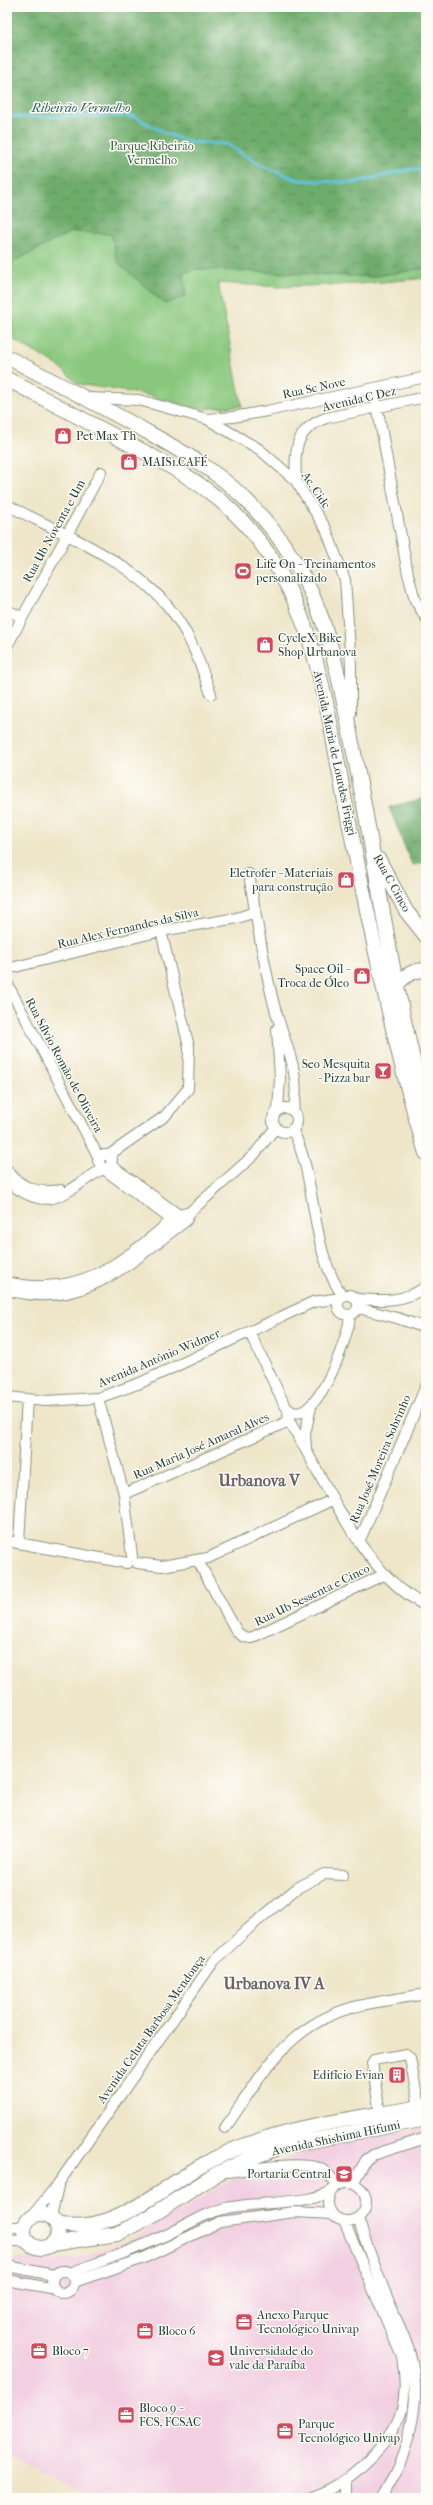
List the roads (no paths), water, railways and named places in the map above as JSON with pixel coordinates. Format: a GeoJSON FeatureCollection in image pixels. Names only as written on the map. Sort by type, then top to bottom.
{"type":"FeatureCollection","features":[{"type":"Feature","properties":{"kind":"street","name":"Avenida Maria de Lourdes Friggi"},"geometry":{"type":"LineString","coordinates":[[7,357],[88,398],[212,471],[241,495],[272,529],[304,575],[319,606],[335,657],[374,849],[397,984],[426,1112]]}},
{"type":"Feature","properties":{"kind":"street","name":"Rua Sc Nove"},"geometry":{"type":"LineString","coordinates":[[207,419],[260,413],[426,377]]}},
{"type":"Feature","properties":{"kind":"street","name":"Avenida Maria de Lourdes Friggi"},"geometry":{"type":"LineString","coordinates":[[7,378],[176,469],[208,490],[257,538],[289,588],[309,637],[325,695],[386,995],[406,1085],[426,1153]]}},
{"type":"Feature","properties":{"kind":"street"},"geometry":{"type":"LineString","coordinates":[[374,389],[376,407],[408,574],[415,600],[426,618]]}},
{"type":"Feature","properties":{"kind":"street","name":"Avenida C Dez"},"geometry":{"type":"LineString","coordinates":[[296,481],[296,452],[300,437],[307,429],[326,418],[426,397]]}},
{"type":"Feature","properties":{"kind":"street","name":"Ac. Cidc"},"geometry":{"type":"LineString","coordinates":[[88,398],[139,400],[207,419],[259,449],[296,481],[326,529],[345,580],[351,665],[351,735]]}},
{"type":"Feature","properties":{"kind":"street","name":"Rua Ub Noventa e Um"},"geometry":{"type":"LineString","coordinates":[[7,646],[21,617],[101,472]]}},
{"type":"Feature","properties":{"kind":"street"},"geometry":{"type":"LineString","coordinates":[[7,505],[130,572],[167,605],[194,649],[210,694]]}},
{"type":"Feature","properties":{"kind":"street"},"geometry":{"type":"LineString","coordinates":[[7,610],[21,617]]}},
{"type":"Feature","properties":{"kind":"street","name":"Rua C Cinco"},"geometry":{"type":"LineString","coordinates":[[374,849],[406,911],[426,936]]}},
{"type":"Feature","properties":{"kind":"street"},"geometry":{"type":"LineString","coordinates":[[249,874],[255,912],[274,1005],[296,1082],[296,1097],[292,1111]]}},
{"type":"Feature","properties":{"kind":"street","name":"Rua Alex Fernandes da Silva"},"geometry":{"type":"LineString","coordinates":[[7,969],[161,931],[237,918],[255,912]]}},
{"type":"Feature","properties":{"kind":"street"},"geometry":{"type":"LineString","coordinates":[[7,1181],[24,1194],[44,1199],[58,1198],[112,1159],[109,1156],[165,1116],[188,1089],[189,1047],[161,931]]}},
{"type":"Feature","properties":{"kind":"street"},"geometry":{"type":"LineString","coordinates":[[397,984],[405,976],[416,970],[426,970]]}},
{"type":"Feature","properties":{"kind":"street","name":"Rua Sílvio Romão de Oliveira"},"geometry":{"type":"LineString","coordinates":[[7,983],[103,1165],[181,1218]]}},
{"type":"Feature","properties":{"kind":"street"},"geometry":{"type":"LineString","coordinates":[[274,1005],[280,1063],[278,1110],[273,1117],[276,1127],[284,1132],[292,1129],[297,1121],[292,1111],[285,1108],[278,1110]]}},
{"type":"Feature","properties":{"kind":"street"},"geometry":{"type":"LineString","coordinates":[[7,1290],[48,1295],[76,1291],[95,1284],[133,1263],[181,1218],[254,1155],[276,1127]]}},
{"type":"Feature","properties":{"kind":"street"},"geometry":{"type":"LineString","coordinates":[[292,1129],[302,1150],[328,1268],[342,1297],[339,1309]]}},
{"type":"Feature","properties":{"kind":"street"},"geometry":{"type":"LineString","coordinates":[[7,1170],[24,1187],[52,1192],[61,1190],[103,1165]]}},
{"type":"Feature","properties":{"kind":"street"},"geometry":{"type":"LineString","coordinates":[[7,1282],[44,1286],[62,1286],[87,1280],[121,1261],[181,1218]]}},
{"type":"Feature","properties":{"kind":"street"},"geometry":{"type":"LineString","coordinates":[[306,1450],[305,1434],[311,1407],[320,1395],[347,1336],[350,1315],[358,1304],[400,1299],[411,1296],[426,1287]]}},
{"type":"Feature","properties":{"kind":"street"},"geometry":{"type":"LineString","coordinates":[[342,1297],[349,1294],[358,1304],[426,1328]]}},
{"type":"Feature","properties":{"kind":"street","name":"Avenida Antônio Widmer"},"geometry":{"type":"LineString","coordinates":[[7,1397],[44,1401],[98,1398],[140,1383],[250,1333],[313,1302],[342,1297]]}},
{"type":"Feature","properties":{"kind":"street"},"geometry":{"type":"LineString","coordinates":[[313,1302],[339,1309],[343,1314],[350,1315]]}},
{"type":"Feature","properties":{"kind":"street"},"geometry":{"type":"LineString","coordinates":[[250,1333],[306,1450],[332,1500],[359,1542],[385,1574],[426,1606]]}},
{"type":"Feature","properties":{"kind":"street","name":"Rua José Moreira Sobrinho"},"geometry":{"type":"LineString","coordinates":[[359,1542],[426,1386]]}},
{"type":"Feature","properties":{"kind":"street"},"geometry":{"type":"LineString","coordinates":[[98,1398],[124,1494],[132,1561]]}},
{"type":"Feature","properties":{"kind":"street"},"geometry":{"type":"LineString","coordinates":[[19,1543],[27,1399]]}},
{"type":"Feature","properties":{"kind":"street","name":"Rua Maria José Amaral Alves"},"geometry":{"type":"LineString","coordinates":[[124,1494],[290,1414],[302,1412],[311,1407]]}},
{"type":"Feature","properties":{"kind":"street"},"geometry":{"type":"LineString","coordinates":[[7,1541],[162,1566],[198,1561],[332,1500]]}},
{"type":"Feature","properties":{"kind":"street","name":"Rua Ub Sessenta e Cinco"},"geometry":{"type":"LineString","coordinates":[[198,1561],[237,1632],[244,1637],[252,1638],[385,1574]]}},
{"type":"Feature","properties":{"kind":"street","name":"Avenida Celuta Barbosa Mendonça"},"geometry":{"type":"LineString","coordinates":[[28,2221],[58,2184],[214,1961],[248,1929],[298,1888],[324,1874],[343,1875]]}},
{"type":"Feature","properties":{"kind":"street"},"geometry":{"type":"LineString","coordinates":[[225,2128],[274,2057],[310,2025],[354,2007],[426,1994]]}},
{"type":"Feature","properties":{"kind":"street"},"geometry":{"type":"LineString","coordinates":[[380,2114],[372,2063],[374,2060],[400,2055],[406,2054],[410,2058],[423,2106]]}},
{"type":"Feature","properties":{"kind":"street","name":"Avenida Shishima Hifumi"},"geometry":{"type":"LineString","coordinates":[[52,2244],[117,2234],[150,2216],[218,2173],[282,2140],[380,2114],[423,2106]]}},
{"type":"Feature","properties":{"kind":"street","name":"Avenida Shishima Hifumi"},"geometry":{"type":"LineString","coordinates":[[54,2220],[86,2226],[104,2222],[128,2212],[199,2166],[232,2149],[282,2140],[426,2119]]}},
{"type":"Feature","properties":{"kind":"street"},"geometry":{"type":"LineString","coordinates":[[353,2184],[366,2160],[373,2155],[426,2138]]}},
{"type":"Feature","properties":{"kind":"street"},"geometry":{"type":"LineString","coordinates":[[218,2173],[275,2168],[317,2168],[327,2173],[334,2188],[328,2203],[332,2214]]}},
{"type":"Feature","properties":{"kind":"street","name":"Avenida Celuta Barbosa Mendonça"},"geometry":{"type":"LineString","coordinates":[[54,2220],[58,2184]]}},
{"type":"Feature","properties":{"kind":"street"},"geometry":{"type":"LineString","coordinates":[[72,2278],[166,2236],[209,2213],[248,2204],[312,2199],[325,2196],[334,2188],[353,2184],[363,2191],[366,2197],[366,2209],[358,2218],[344,2221]]}},
{"type":"Feature","properties":{"kind":"street"},"geometry":{"type":"LineString","coordinates":[[72,2278],[144,2258],[220,2222],[294,2212],[332,2214],[344,2221],[402,2357],[405,2380],[402,2406],[396,2427],[383,2447],[346,2480],[315,2497]]}},
{"type":"Feature","properties":{"kind":"street"},"geometry":{"type":"LineString","coordinates":[[7,2228],[28,2221],[41,2214],[54,2220],[58,2235],[52,2244],[42,2248],[28,2242],[7,2240]]}},
{"type":"Feature","properties":{"kind":"street"},"geometry":{"type":"LineString","coordinates":[[358,2218],[366,2245],[410,2353],[415,2378],[412,2420],[401,2461],[396,2474],[381,2498]]}},
{"type":"Feature","properties":{"kind":"street"},"geometry":{"type":"LineString","coordinates":[[28,2221],[28,2242]]}},
{"type":"Feature","properties":{"kind":"street"},"geometry":{"type":"LineString","coordinates":[[7,2266],[54,2275],[63,2271],[72,2278]]}},
{"type":"Feature","properties":{"kind":"street"},"geometry":{"type":"LineString","coordinates":[[54,2275],[52,2282],[55,2289]]}},
{"type":"Feature","properties":{"kind":"street"},"geometry":{"type":"LineString","coordinates":[[7,2280],[65,2292],[71,2288],[72,2278]]}},
{"type":"Feature","properties":{"kind":"street"},"geometry":{"type":"LineString","coordinates":[[346,2480],[346,2498]]}},
{"type":"Feature","properties":{"kind":"waterway","name":"Ribeirão Vermelho"},"geometry":{"type":"LineString","coordinates":[[7,117],[133,116],[165,133],[190,142],[226,144],[263,166],[298,180],[353,183],[411,169],[426,170]]}},
{"type":"Feature","properties":{"kind":"place","name":"Pet Max Th"},"geometry":{"type":"Point","coordinates":[63,436]}},
{"type":"Feature","properties":{"kind":"place","name":"MAIS1.CAFÉ"},"geometry":{"type":"Point","coordinates":[129,462]}},
{"type":"Feature","properties":{"kind":"place","name":"Life On - Treinamentos personalizado"},"geometry":{"type":"Point","coordinates":[243,571]}},
{"type":"Feature","properties":{"kind":"place","name":"CycleX Bike Shop Urbanova"},"geometry":{"type":"Point","coordinates":[265,645]}},
{"type":"Feature","properties":{"kind":"place","name":"Eletrofer - Materiais para construção"},"geometry":{"type":"Point","coordinates":[346,880]}},
{"type":"Feature","properties":{"kind":"place","name":"Space Oil - Troca de Óleo"},"geometry":{"type":"Point","coordinates":[362,976]}},
{"type":"Feature","properties":{"kind":"place","name":"Seo Mesquita - Pizza bar"},"geometry":{"type":"Point","coordinates":[383,1071]}},
{"type":"Feature","properties":{"kind":"place","name":"Edifício Evian"},"geometry":{"type":"Point","coordinates":[397,2075]}},
{"type":"Feature","properties":{"kind":"place","name":"Portaria Central"},"geometry":{"type":"Point","coordinates":[344,2174]}},
{"type":"Feature","properties":{"kind":"place","name":"Anexo Parque Tecnológico Univap"},"geometry":{"type":"Point","coordinates":[244,2322]}},
{"type":"Feature","properties":{"kind":"place","name":"Bloco 6"},"geometry":{"type":"Point","coordinates":[145,2331]}},
{"type":"Feature","properties":{"kind":"place","name":"Bloco 7"},"geometry":{"type":"Point","coordinates":[39,2351]}},
{"type":"Feature","properties":{"kind":"place","name":"Universidade do vale da Paraíba"},"geometry":{"type":"Point","coordinates":[216,2358]}},
{"type":"Feature","properties":{"kind":"place","name":"Bloco 9 - FCS, FCSAC"},"geometry":{"type":"Point","coordinates":[126,2415]}},
{"type":"Feature","properties":{"kind":"place","name":"Parque Tecnológico Univap"},"geometry":{"type":"Point","coordinates":[285,2431]}},
{"type":"Feature","properties":{"kind":"district","name":"Urbanova V"},"geometry":{"type":"Point","coordinates":[259,1480]}},
{"type":"Feature","properties":{"kind":"district","name":"Urbanova IV A"},"geometry":{"type":"Point","coordinates":[274,1983]}},
{"type":"Feature","properties":{"kind":"park label","name":"Parque Ribeirão Vermelho"},"geometry":{"type":"Point","coordinates":[152,153]}}]}
